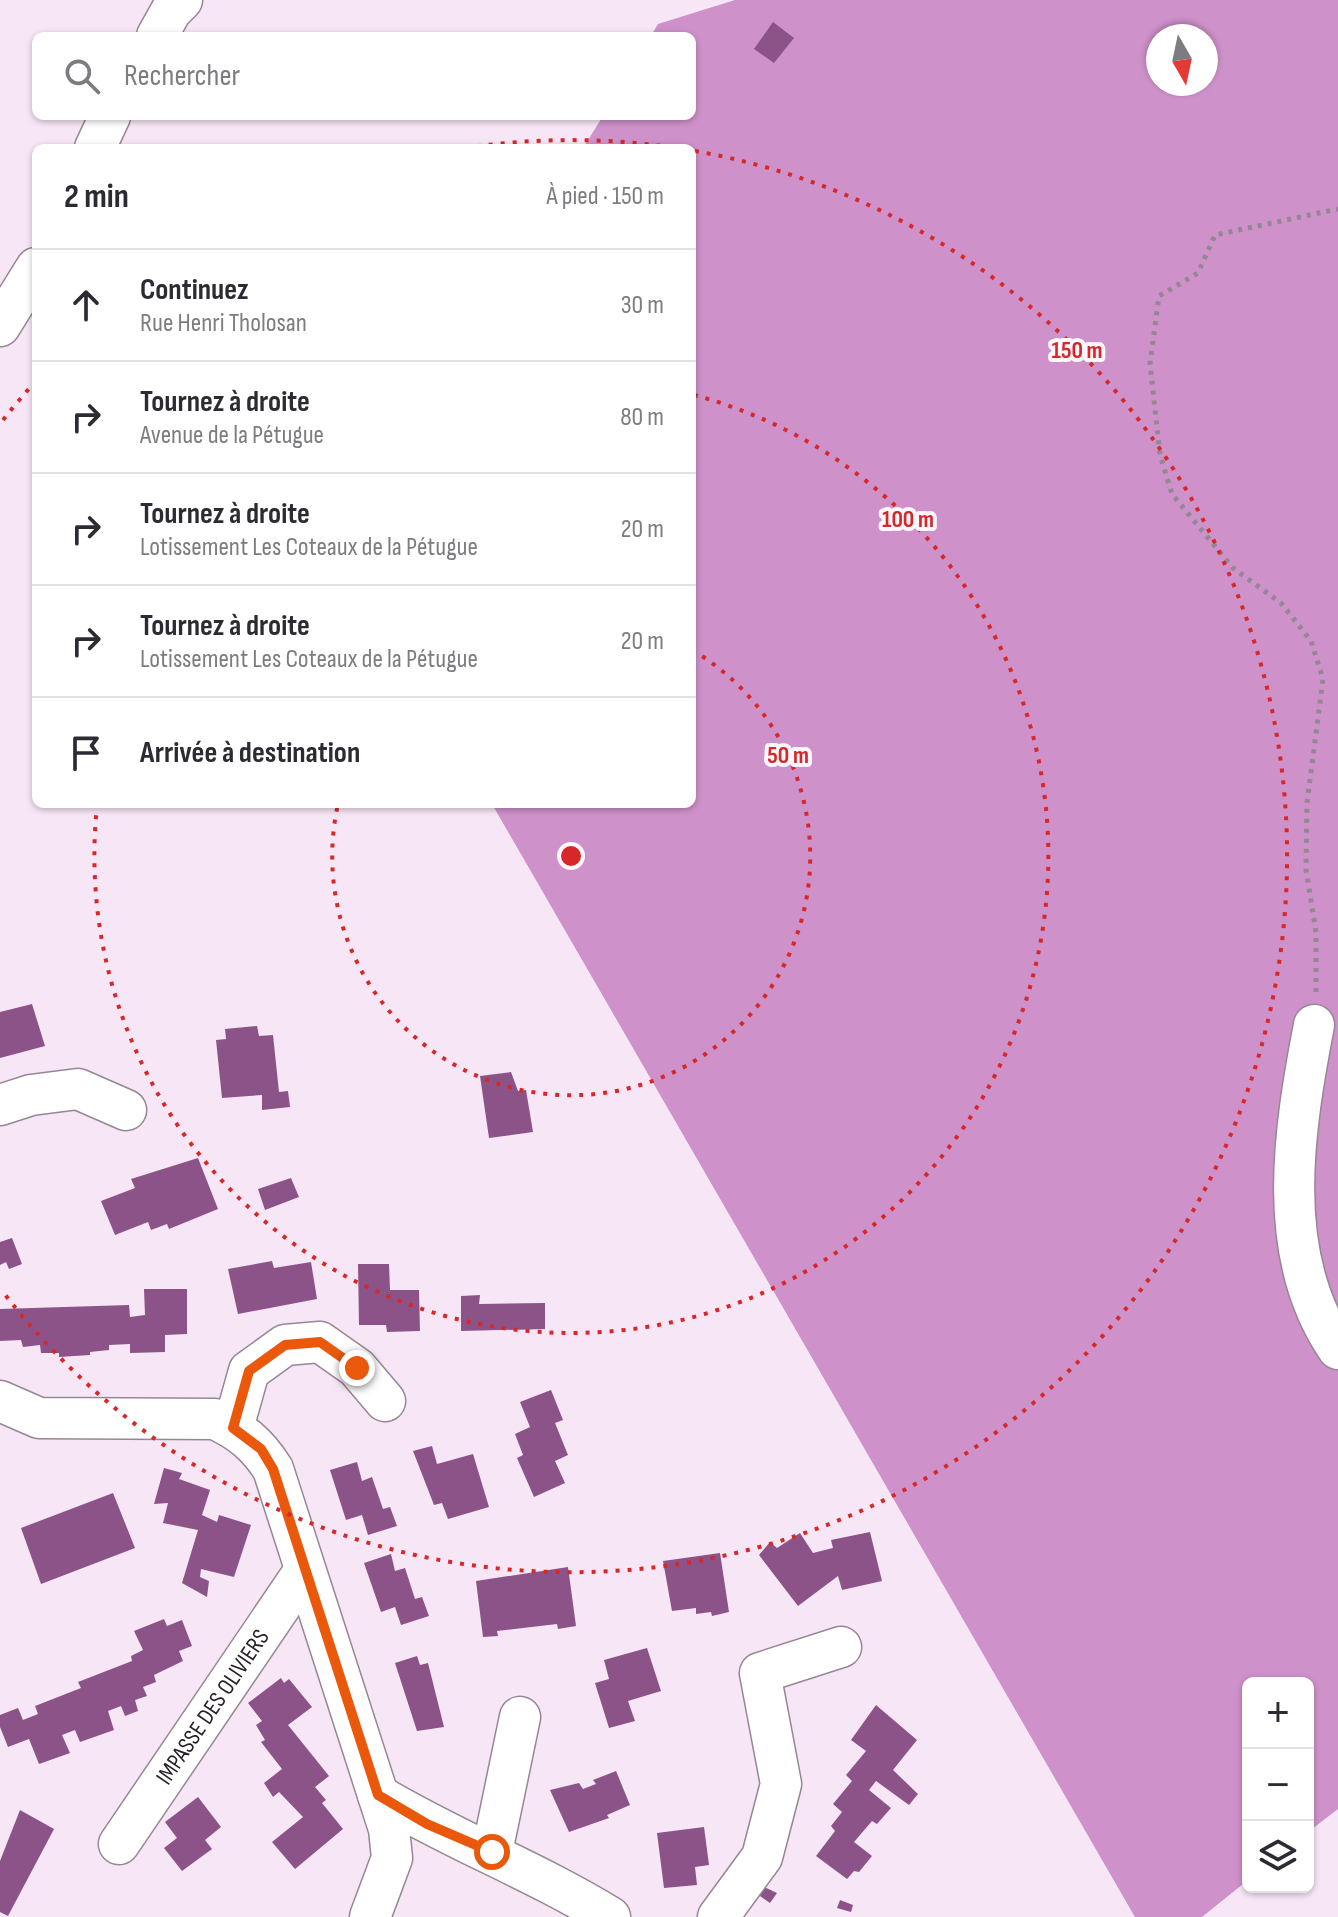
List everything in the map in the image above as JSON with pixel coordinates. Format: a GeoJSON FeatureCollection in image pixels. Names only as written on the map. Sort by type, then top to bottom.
{"type":"FeatureCollection","features":[{"type":"Feature","properties":{"kind":"street"},"geometry":{"type":"LineString","coordinates":[[159,32],[171,11],[182,0]]}},
{"type":"Feature","properties":{"kind":"street"},"geometry":{"type":"LineString","coordinates":[[97,144],[108,120]]}},
{"type":"Feature","properties":{"kind":"street"},"geometry":{"type":"LineString","coordinates":[[0,326],[32,274]]}},
{"type":"Feature","properties":{"kind":"street"},"geometry":{"type":"LineString","coordinates":[[1314,1025],[1294,1139],[1292,1196],[1307,1280],[1327,1333],[1338,1349]]}},
{"type":"Feature","properties":{"kind":"street"},"geometry":{"type":"LineString","coordinates":[[0,1105],[31,1095],[78,1089],[126,1110]]}},
{"type":"Feature","properties":{"kind":"street"},"geometry":{"type":"LineString","coordinates":[[233,1428],[249,1371],[285,1345],[320,1342],[357,1368],[385,1401]]}},
{"type":"Feature","properties":{"kind":"street"},"geometry":{"type":"LineString","coordinates":[[0,1401],[39,1418],[215,1419],[261,1449],[273,1469],[378,1795],[391,1850],[370,1917]]}},
{"type":"Feature","properties":{"kind":"street","name":"IMPASSE DES OLIVIERS"},"geometry":{"type":"LineString","coordinates":[[119,1844],[305,1570]]}},
{"type":"Feature","properties":{"kind":"street"},"geometry":{"type":"LineString","coordinates":[[718,1917],[762,1857],[781,1784],[760,1673],[841,1647]]}},
{"type":"Feature","properties":{"kind":"street"},"geometry":{"type":"LineString","coordinates":[[479,1847],[520,1717]]}},
{"type":"Feature","properties":{"kind":"street"},"geometry":{"type":"LineString","coordinates":[[378,1795],[427,1824],[479,1847],[610,1917]]}},
{"type":"Feature","properties":{"kind":"street"},"geometry":{"type":"LineString","coordinates":[[391,1850],[427,1824]]}},
{"type":"Feature","properties":{"kind":"street"},"geometry":{"type":"LineString","coordinates":[[391,1850],[479,1847]]}},
{"type":"Feature","properties":{"kind":"path"},"geometry":{"type":"LineString","coordinates":[[1314,1025],[1318,972],[1306,870],[1307,803],[1323,679],[1311,641],[1281,603],[1233,568],[1172,494],[1160,455],[1150,364],[1159,296],[1198,273],[1215,235],[1338,209]]}},
{"type":"Feature","properties":{"kind":"shaded area"},"geometry":{"type":"Polygon","coordinates":[[[735,0],[1338,0],[1338,1809],[1314,1827],[1314,1677],[1242,1677],[1242,1885],[1202,1917],[1135,1917],[494,808],[696,808],[696,144],[586,144],[600,120],[696,120],[696,32],[653,32],[658,24],[735,0]]]}},
{"type":"Feature","properties":{"kind":"building"},"geometry":{"type":"Polygon","coordinates":[[[773,22],[794,38],[774,63],[754,49],[773,22]]]}},
{"type":"Feature","properties":{"kind":"building"},"geometry":{"type":"Polygon","coordinates":[[[32,1004],[45,1046],[0,1058],[0,1012],[32,1004]]]}},
{"type":"Feature","properties":{"kind":"building"},"geometry":{"type":"Polygon","coordinates":[[[257,1026],[259,1036],[273,1035],[279,1092],[288,1091],[290,1107],[262,1110],[262,1095],[222,1098],[216,1040],[226,1039],[225,1029],[257,1026]]]}},
{"type":"Feature","properties":{"kind":"building"},"geometry":{"type":"Polygon","coordinates":[[[511,1072],[518,1091],[526,1090],[533,1132],[489,1138],[480,1076],[511,1072]]]}},
{"type":"Feature","properties":{"kind":"building"},"geometry":{"type":"Polygon","coordinates":[[[198,1158],[218,1209],[169,1229],[167,1224],[151,1230],[148,1222],[115,1235],[101,1201],[135,1188],[131,1179],[198,1158]]]}},
{"type":"Feature","properties":{"kind":"building"},"geometry":{"type":"Polygon","coordinates":[[[291,1178],[299,1197],[265,1210],[258,1189],[291,1178]]]}},
{"type":"Feature","properties":{"kind":"building"},"geometry":{"type":"Polygon","coordinates":[[[12,1238],[22,1264],[9,1269],[6,1262],[0,1265],[0,1242],[12,1238]]]}},
{"type":"Feature","properties":{"kind":"building"},"geometry":{"type":"Polygon","coordinates":[[[272,1261],[274,1268],[311,1262],[317,1299],[238,1314],[228,1269],[272,1261]]]}},
{"type":"Feature","properties":{"kind":"building"},"geometry":{"type":"Polygon","coordinates":[[[358,1264],[389,1264],[390,1290],[419,1290],[420,1331],[387,1332],[386,1325],[359,1325],[358,1264]]]}},
{"type":"Feature","properties":{"kind":"building"},"geometry":{"type":"Polygon","coordinates":[[[144,1289],[187,1289],[187,1334],[165,1335],[165,1352],[130,1353],[130,1344],[109,1345],[109,1350],[90,1352],[90,1355],[59,1357],[59,1353],[41,1353],[40,1345],[23,1347],[21,1340],[0,1341],[0,1309],[129,1305],[130,1317],[145,1315],[144,1289]]]}},
{"type":"Feature","properties":{"kind":"building"},"geometry":{"type":"Polygon","coordinates":[[[480,1295],[479,1304],[545,1303],[545,1329],[461,1331],[461,1296],[480,1295]]]}},
{"type":"Feature","properties":{"kind":"building"},"geometry":{"type":"Polygon","coordinates":[[[551,1390],[563,1420],[555,1423],[568,1455],[555,1461],[565,1483],[534,1497],[517,1458],[523,1455],[515,1434],[530,1427],[520,1402],[551,1390]]]}},
{"type":"Feature","properties":{"kind":"building"},"geometry":{"type":"Polygon","coordinates":[[[432,1446],[437,1464],[473,1454],[489,1507],[448,1519],[442,1503],[434,1505],[413,1451],[432,1446]]]}},
{"type":"Feature","properties":{"kind":"building"},"geometry":{"type":"Polygon","coordinates":[[[357,1462],[362,1481],[372,1477],[383,1509],[390,1507],[397,1526],[368,1535],[362,1515],[346,1520],[330,1470],[357,1462]]]}},
{"type":"Feature","properties":{"kind":"building"},"geometry":{"type":"Polygon","coordinates":[[[164,1468],[182,1473],[179,1479],[210,1490],[202,1515],[217,1522],[219,1515],[251,1525],[234,1577],[201,1569],[200,1577],[209,1581],[207,1597],[182,1583],[198,1530],[163,1523],[168,1503],[154,1504],[164,1468]]]}},
{"type":"Feature","properties":{"kind":"building"},"geometry":{"type":"Polygon","coordinates":[[[113,1493],[135,1548],[41,1584],[21,1528],[113,1493]]]}},
{"type":"Feature","properties":{"kind":"building"},"geometry":{"type":"Polygon","coordinates":[[[870,1532],[882,1581],[842,1590],[838,1576],[798,1606],[759,1555],[770,1542],[777,1548],[800,1533],[813,1553],[833,1548],[831,1540],[870,1532]]]}},
{"type":"Feature","properties":{"kind":"building"},"geometry":{"type":"Polygon","coordinates":[[[720,1553],[729,1612],[712,1616],[711,1612],[696,1614],[696,1608],[672,1611],[663,1561],[720,1553]]]}},
{"type":"Feature","properties":{"kind":"building"},"geometry":{"type":"Polygon","coordinates":[[[391,1554],[395,1571],[405,1568],[415,1599],[422,1597],[429,1616],[401,1625],[395,1607],[381,1612],[364,1563],[391,1554]]]}},
{"type":"Feature","properties":{"kind":"building"},"geometry":{"type":"Polygon","coordinates":[[[568,1567],[576,1626],[558,1629],[557,1624],[497,1631],[498,1636],[483,1637],[476,1581],[568,1567]]]}},
{"type":"Feature","properties":{"kind":"building"},"geometry":{"type":"Polygon","coordinates":[[[164,1619],[167,1626],[182,1620],[192,1646],[179,1651],[183,1661],[154,1675],[156,1682],[143,1687],[147,1696],[135,1700],[138,1711],[125,1716],[121,1706],[108,1711],[114,1730],[80,1742],[75,1730],[62,1735],[70,1753],[39,1764],[29,1739],[8,1747],[0,1727],[0,1715],[18,1708],[23,1720],[38,1714],[35,1706],[81,1688],[78,1682],[132,1661],[131,1656],[143,1650],[134,1631],[164,1619]]]}},
{"type":"Feature","properties":{"kind":"building"},"geometry":{"type":"Polygon","coordinates":[[[647,1648],[661,1691],[628,1701],[635,1721],[609,1728],[595,1683],[609,1679],[604,1660],[647,1648]]]}},
{"type":"Feature","properties":{"kind":"building"},"geometry":{"type":"Polygon","coordinates":[[[417,1656],[420,1665],[428,1663],[444,1727],[417,1731],[395,1663],[417,1656]]]}},
{"type":"Feature","properties":{"kind":"building"},"geometry":{"type":"Polygon","coordinates":[[[281,1678],[284,1683],[289,1679],[312,1707],[288,1725],[329,1776],[315,1787],[326,1800],[322,1803],[343,1829],[295,1869],[272,1842],[303,1817],[279,1792],[273,1797],[264,1783],[282,1769],[261,1742],[265,1740],[256,1725],[262,1721],[248,1703],[281,1678]]]}},
{"type":"Feature","properties":{"kind":"building"},"geometry":{"type":"Polygon","coordinates":[[[876,1705],[917,1740],[893,1770],[918,1794],[909,1805],[876,1781],[869,1790],[891,1808],[877,1824],[872,1821],[854,1842],[872,1856],[859,1872],[854,1871],[847,1879],[816,1856],[835,1831],[831,1826],[842,1812],[833,1804],[852,1781],[846,1775],[866,1751],[851,1740],[876,1705]]]}},
{"type":"Feature","properties":{"kind":"building"},"geometry":{"type":"Polygon","coordinates":[[[616,1771],[630,1805],[607,1815],[609,1818],[569,1832],[550,1790],[579,1783],[583,1789],[596,1784],[593,1780],[616,1771]]]}},
{"type":"Feature","properties":{"kind":"building"},"geometry":{"type":"Polygon","coordinates":[[[198,1797],[221,1827],[205,1840],[212,1849],[182,1871],[164,1848],[177,1838],[165,1822],[198,1797]]]}},
{"type":"Feature","properties":{"kind":"building"},"geometry":{"type":"Polygon","coordinates":[[[20,1810],[54,1829],[8,1916],[0,1912],[0,1861],[20,1810]]]}},
{"type":"Feature","properties":{"kind":"building"},"geometry":{"type":"Polygon","coordinates":[[[704,1827],[709,1865],[695,1867],[697,1885],[664,1888],[657,1833],[704,1827]]]}},
{"type":"Feature","properties":{"kind":"building"},"geometry":{"type":"Polygon","coordinates":[[[762,1886],[777,1893],[770,1903],[757,1894],[762,1886]]]}},
{"type":"Feature","properties":{"kind":"building"},"geometry":{"type":"Polygon","coordinates":[[[840,1900],[853,1905],[851,1912],[837,1908],[840,1900]]]}},
{"type":"Feature","properties":{"kind":"route"},"geometry":{"type":"LineString","coordinates":[[357,1368],[320,1342],[285,1345],[249,1371],[233,1428],[261,1449],[273,1469],[378,1795],[427,1824],[492,1852]]}}]}
